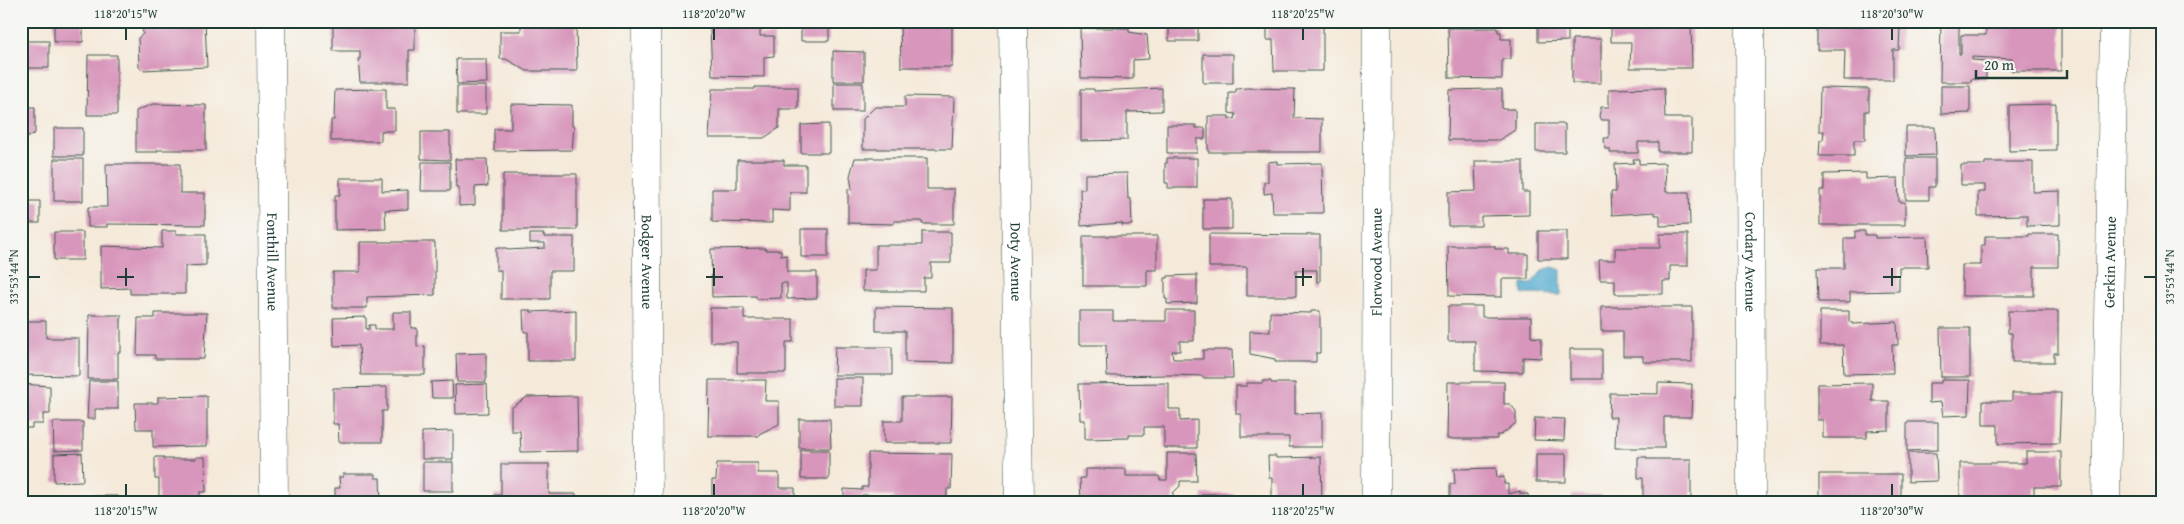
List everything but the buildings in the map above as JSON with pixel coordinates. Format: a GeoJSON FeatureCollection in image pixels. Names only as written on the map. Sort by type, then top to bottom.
{"type":"FeatureCollection","features":[{"type":"Feature","properties":{"kind":"street","name":"Fonthill Avenue"},"geometry":{"type":"LineString","coordinates":[[271,21],[274,503]]}},
{"type":"Feature","properties":{"kind":"street","name":"Bodger Avenue"},"geometry":{"type":"LineString","coordinates":[[646,21],[648,503]]}},
{"type":"Feature","properties":{"kind":"street","name":"Doty Avenue"},"geometry":{"type":"LineString","coordinates":[[1013,21],[1019,503]]}},
{"type":"Feature","properties":{"kind":"street","name":"Florwood Avenue"},"geometry":{"type":"LineString","coordinates":[[1376,503],[1377,21]]}},
{"type":"Feature","properties":{"kind":"street","name":"Cordary Avenue"},"geometry":{"type":"LineString","coordinates":[[1750,21],[1751,503]]}},
{"type":"Feature","properties":{"kind":"street","name":"Gerkin Avenue"},"geometry":{"type":"LineString","coordinates":[[2106,503],[2114,21]]}},
{"type":"Feature","properties":{"kind":"water"},"geometry":{"type":"Polygon","coordinates":[[[1553,267],[1561,270],[1561,295],[1522,294],[1522,284],[1531,284],[1543,270],[1553,267]]]}}]}
